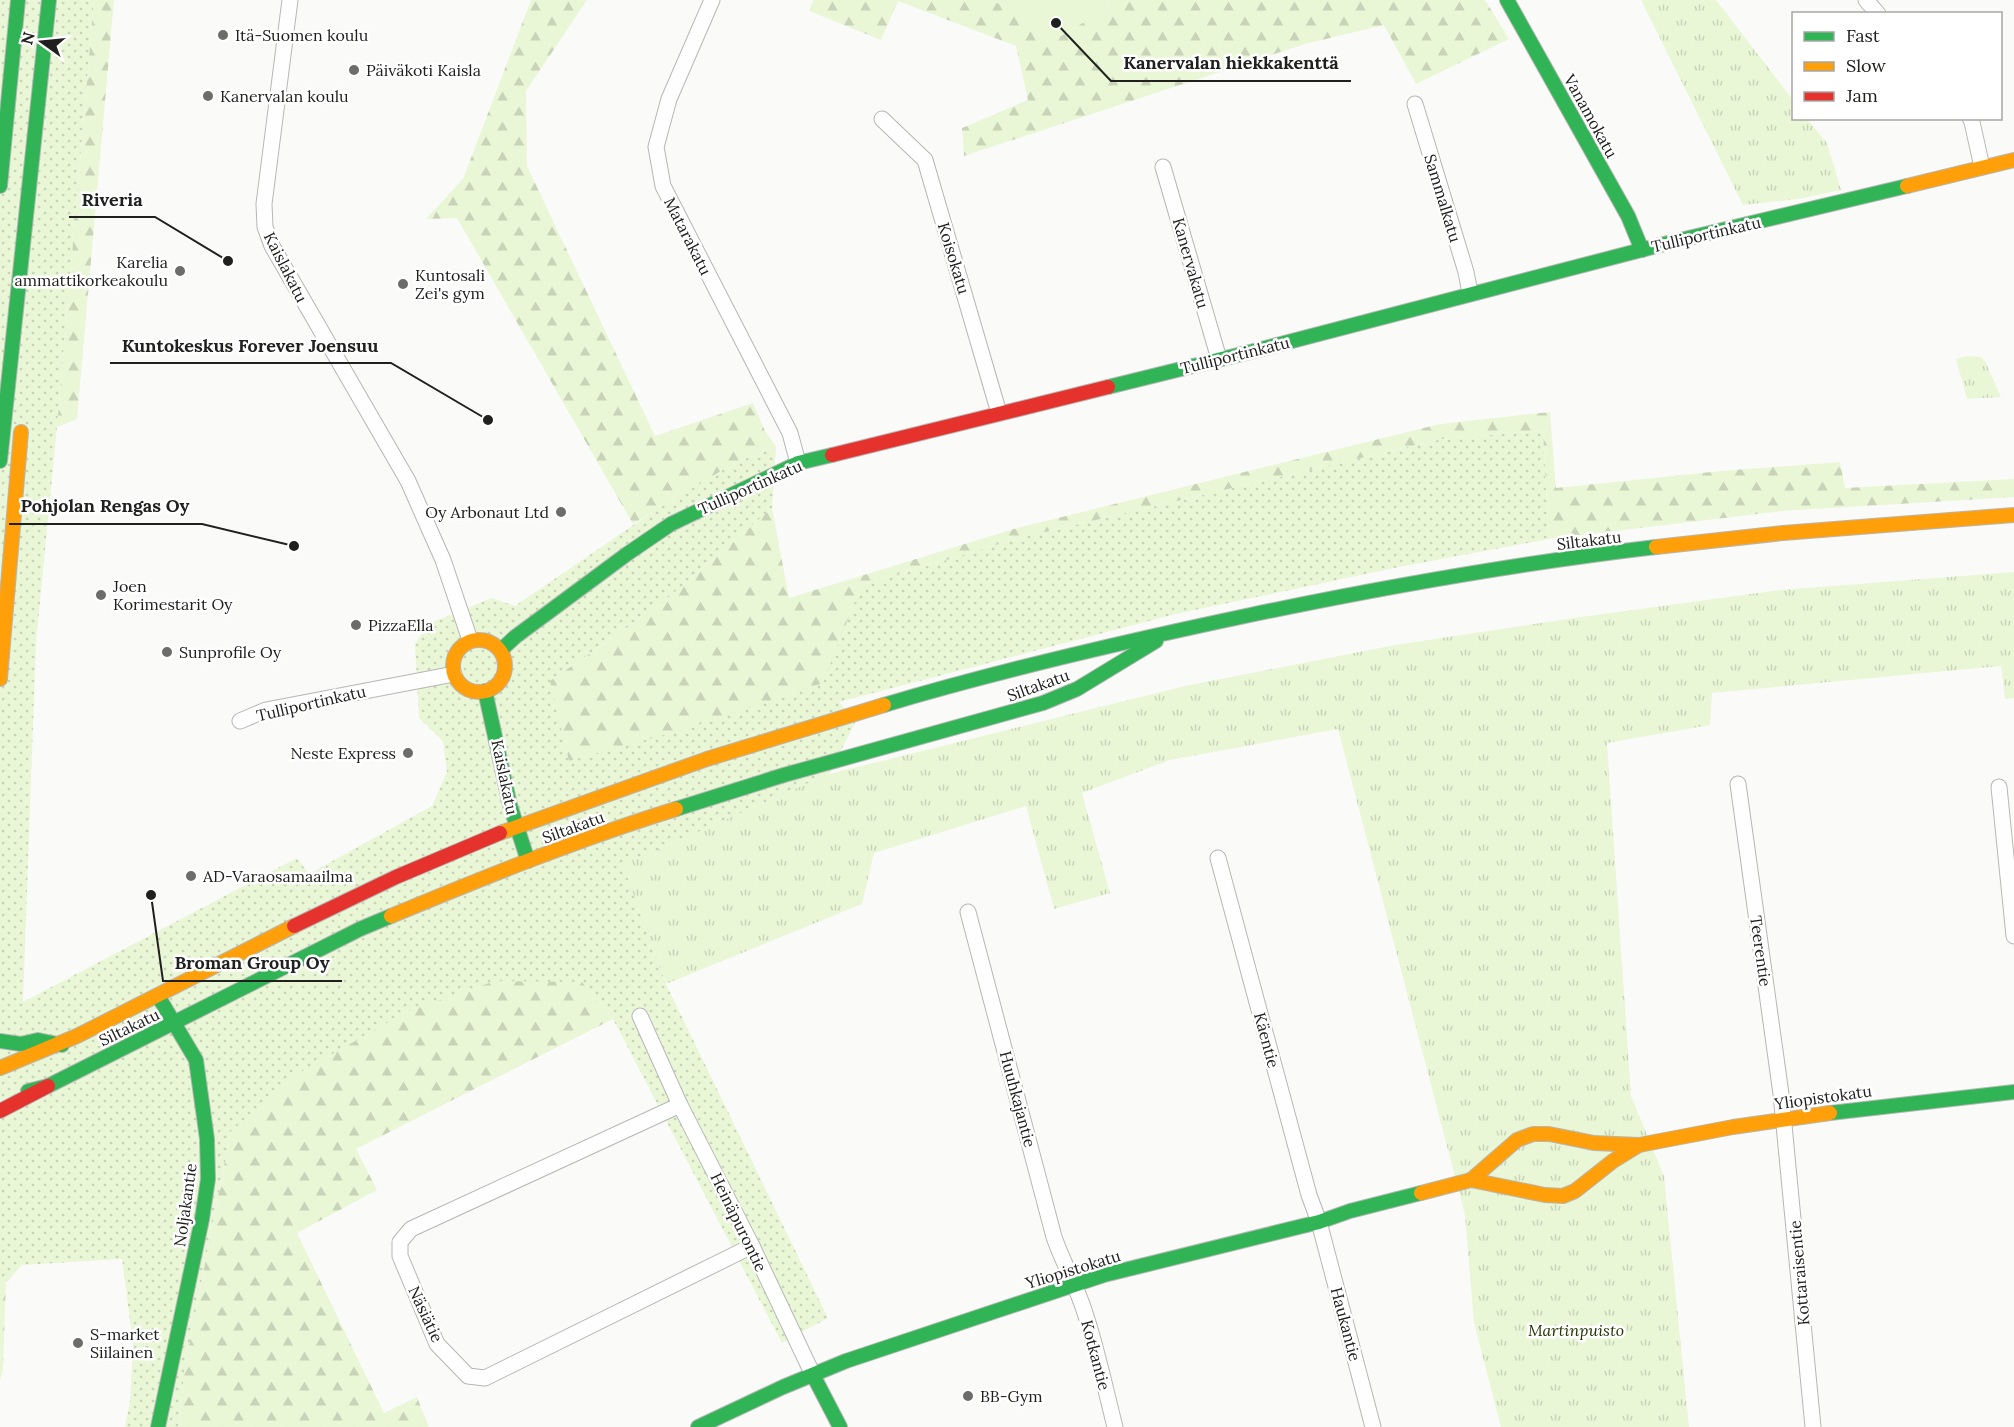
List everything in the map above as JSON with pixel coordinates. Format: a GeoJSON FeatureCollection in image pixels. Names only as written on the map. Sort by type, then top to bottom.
{"type":"FeatureCollection","features":[{"type":"Feature","properties":{"kind":"main road"},"geometry":{"type":"LineString","coordinates":[[0,186],[18,0]]}},
{"type":"Feature","properties":{"kind":"main road"},"geometry":{"type":"LineString","coordinates":[[0,461],[49,0]]}},
{"type":"Feature","properties":{"kind":"main road","name":"Vanamokatu"},"geometry":{"type":"LineString","coordinates":[[1507,0],[1628,216],[1642,249]]}},
{"type":"Feature","properties":{"kind":"main road","name":"Tulliportinkatu"},"geometry":{"type":"LineString","coordinates":[[501,650],[515,637],[627,554],[672,524],[798,463],[1219,359],[1642,249],[2014,160]]}},
{"type":"Feature","properties":{"kind":"main road"},"geometry":{"type":"LineString","coordinates":[[14,337],[22,369]]}},
{"type":"Feature","properties":{"kind":"main road"},"geometry":{"type":"LineString","coordinates":[[0,679],[22,416]]}},
{"type":"Feature","properties":{"kind":"main road","name":"Siltakatu"},"geometry":{"type":"LineString","coordinates":[[0,1068],[62,1045],[322,910],[393,877],[516,826],[765,741],[978,678],[1173,630],[1395,586],[1560,560],[1748,536],[2014,515]]}},
{"type":"Feature","properties":{"kind":"main road","name":"Siltakatu"},"geometry":{"type":"LineString","coordinates":[[0,1098],[48,1086],[360,929],[528,861],[637,821],[784,775],[1043,703],[1077,689],[1173,630]]}},
{"type":"Feature","properties":{"kind":"main road"},"geometry":{"type":"LineString","coordinates":[[470,640],[487,640],[501,650],[505,661],[505,671],[494,687],[485,691],[468,690],[459,683],[452,667],[454,656],[460,647],[470,640]]}},
{"type":"Feature","properties":{"kind":"main road","name":"Kaislakatu"},"geometry":{"type":"LineString","coordinates":[[485,691],[510,805],[528,861]]}},
{"type":"Feature","properties":{"kind":"main road","name":"Noljakantie"},"geometry":{"type":"LineString","coordinates":[[158,996],[196,1060],[207,1139],[207,1179],[202,1219],[158,1427]]}},
{"type":"Feature","properties":{"kind":"main road"},"geometry":{"type":"LineString","coordinates":[[0,1041],[21,1044],[38,1040],[62,1045]]}},
{"type":"Feature","properties":{"kind":"main road"},"geometry":{"type":"LineString","coordinates":[[0,1111],[48,1086]]}},
{"type":"Feature","properties":{"kind":"main road","name":"Yliopistokatu"},"geometry":{"type":"LineString","coordinates":[[1471,1180],[1517,1140],[1533,1134],[1549,1134],[1594,1143],[1639,1145],[1783,1119],[2014,1092]]}},
{"type":"Feature","properties":{"kind":"main road","name":"Yliopistokatu"},"geometry":{"type":"LineString","coordinates":[[698,1427],[846,1361],[1104,1275],[1319,1222],[1350,1211],[1471,1180],[1545,1195],[1563,1196],[1575,1191],[1613,1161],[1639,1145]]}},
{"type":"Feature","properties":{"kind":"main road","name":"Heinäpurontie"},"geometry":{"type":"LineString","coordinates":[[813,1375],[840,1427]]}},
{"type":"Feature","properties":{"kind":"street","name":"Kaislakatu"},"geometry":{"type":"LineString","coordinates":[[290,0],[264,204],[265,227],[272,246],[408,482],[443,560],[470,640]]}},
{"type":"Feature","properties":{"kind":"street","name":"Matarakatu"},"geometry":{"type":"LineString","coordinates":[[712,0],[669,99],[656,147],[663,186],[790,433],[798,463]]}},
{"type":"Feature","properties":{"kind":"street"},"geometry":{"type":"LineString","coordinates":[[1866,0],[1876,12]]}},
{"type":"Feature","properties":{"kind":"street","name":"Sammalkatu"},"geometry":{"type":"LineString","coordinates":[[1415,104],[1466,272],[1470,293]]}},
{"type":"Feature","properties":{"kind":"street","name":"Koisokatu"},"geometry":{"type":"LineString","coordinates":[[882,120],[925,160],[999,413]]}},
{"type":"Feature","properties":{"kind":"street"},"geometry":{"type":"LineString","coordinates":[[1971,120],[1982,167]]}},
{"type":"Feature","properties":{"kind":"street","name":"Kanervakatu"},"geometry":{"type":"LineString","coordinates":[[1163,167],[1219,359]]}},
{"type":"Feature","properties":{"kind":"street","name":"Tulliportinkatu"},"geometry":{"type":"LineString","coordinates":[[240,721],[266,710],[454,674]]}},
{"type":"Feature","properties":{"kind":"street","name":"Teerentie"},"geometry":{"type":"LineString","coordinates":[[1738,784],[1780,1082],[1783,1119]]}},
{"type":"Feature","properties":{"kind":"street"},"geometry":{"type":"LineString","coordinates":[[1999,787],[2014,936]]}},
{"type":"Feature","properties":{"kind":"street","name":"Käentie"},"geometry":{"type":"LineString","coordinates":[[1218,858],[1309,1195],[1319,1222]]}},
{"type":"Feature","properties":{"kind":"street","name":"Huuhkajantie"},"geometry":{"type":"LineString","coordinates":[[968,912],[1054,1238],[1074,1285]]}},
{"type":"Feature","properties":{"kind":"street","name":"Heinäpurontie"},"geometry":{"type":"LineString","coordinates":[[639,1016],[680,1105],[752,1246],[813,1375]]}},
{"type":"Feature","properties":{"kind":"street","name":"Näsiätie"},"geometry":{"type":"LineString","coordinates":[[680,1105],[411,1229],[400,1242],[400,1256],[437,1344],[468,1376],[485,1378],[752,1246]]}},
{"type":"Feature","properties":{"kind":"street","name":"Kottaraisentie"},"geometry":{"type":"LineString","coordinates":[[1783,1119],[1813,1427]]}},
{"type":"Feature","properties":{"kind":"street","name":"Haukantie"},"geometry":{"type":"LineString","coordinates":[[1319,1222],[1373,1427]]}},
{"type":"Feature","properties":{"kind":"street","name":"Kotkantie"},"geometry":{"type":"LineString","coordinates":[[1074,1285],[1084,1311],[1115,1427]]}},
{"type":"Feature","properties":{"kind":"green space"},"geometry":{"type":"Polygon","coordinates":[[[0,0],[94,0],[36,643],[23,1002],[297,858],[309,874],[432,806],[447,772],[443,741],[419,718],[415,644],[428,624],[492,598],[515,606],[673,498],[734,463],[776,447],[772,508],[661,604],[550,681],[822,683],[860,586],[1019,538],[1442,439],[1543,431],[1549,539],[1399,567],[1176,614],[839,702],[856,721],[829,774],[624,865],[666,984],[828,1318],[782,1343],[613,1019],[582,983],[231,1131],[186,1361],[178,1427],[125,1427],[130,1401],[133,1344],[122,1259],[22,1265],[6,1283],[0,1284],[0,0]]]}},
{"type":"Feature","properties":{"kind":"green space"},"geometry":{"type":"Polygon","coordinates":[[[94,0],[114,0],[77,419],[57,427],[94,0]]]}},
{"type":"Feature","properties":{"kind":"green space"},"geometry":{"type":"Polygon","coordinates":[[[531,0],[587,0],[526,91],[527,166],[655,436],[753,403],[765,431],[776,447],[734,463],[633,524],[457,218],[426,219],[463,179],[531,0]]]}},
{"type":"Feature","properties":{"kind":"green space"},"geometry":{"type":"Polygon","coordinates":[[[813,0],[987,0],[1010,7],[1054,40],[1109,7],[1107,0],[1485,0],[1509,39],[1416,84],[1384,25],[1305,44],[964,156],[962,128],[1028,100],[1016,46],[898,1],[881,40],[809,11],[813,0]]]}},
{"type":"Feature","properties":{"kind":"green space"},"geometry":{"type":"Polygon","coordinates":[[[987,0],[1107,0],[1109,7],[1054,40],[1010,7],[987,0]]]}},
{"type":"Feature","properties":{"kind":"green space"},"geometry":{"type":"Polygon","coordinates":[[[1641,0],[1716,0],[1792,99],[1792,120],[1808,120],[1827,143],[1841,190],[1798,199],[1743,205],[1641,0]]]}},
{"type":"Feature","properties":{"kind":"green space"},"geometry":{"type":"Polygon","coordinates":[[[1967,356],[1981,357],[1985,361],[2001,397],[1967,399],[1956,359],[1967,356]]]}},
{"type":"Feature","properties":{"kind":"green space"},"geometry":{"type":"Polygon","coordinates":[[[1550,412],[1556,488],[1721,471],[1840,462],[1845,488],[2014,479],[2014,497],[1782,511],[1549,539],[1543,431],[1442,439],[1019,538],[861,586],[823,683],[689,728],[569,761],[550,681],[661,604],[772,508],[789,598],[1017,528],[1440,424],[1550,412]]]}},
{"type":"Feature","properties":{"kind":"green space","name":"Martinpuisto"},"geometry":{"type":"Polygon","coordinates":[[[2014,572],[2014,698],[2005,699],[2001,666],[1712,693],[1710,725],[1607,743],[1631,1096],[1664,1176],[1689,1427],[1501,1427],[1474,1323],[1465,1215],[1338,729],[1170,760],[1082,793],[1110,893],[1054,909],[1026,806],[874,853],[862,904],[666,984],[623,865],[829,774],[1185,686],[1395,645],[1574,618],[1780,590],[2014,572]]]}},
{"type":"Feature","properties":{"kind":"green space"},"geometry":{"type":"Polygon","coordinates":[[[495,981],[582,982],[613,1019],[356,1149],[377,1190],[297,1233],[384,1413],[417,1397],[429,1427],[178,1427],[186,1361],[231,1131],[299,1073],[408,1011],[495,981]]]}},
{"type":"Feature","properties":{"kind":"green space"},"geometry":{"type":"Polygon","coordinates":[[[6,1283],[3,1368],[0,1381],[0,1284],[6,1283]]]}},
{"type":"Feature","properties":{"kind":"traffic: fast"},"geometry":{"type":"LineString","coordinates":[[0,186],[18,0]]}},
{"type":"Feature","properties":{"kind":"traffic: fast"},"geometry":{"type":"LineString","coordinates":[[0,461],[49,0]]}},
{"type":"Feature","properties":{"kind":"traffic: fast"},"geometry":{"type":"LineString","coordinates":[[1507,0],[1628,216],[1642,250]]}},
{"type":"Feature","properties":{"kind":"traffic: fast"},"geometry":{"type":"LineString","coordinates":[[1108,387],[1672,242],[1907,186]]}},
{"type":"Feature","properties":{"kind":"traffic: fast"},"geometry":{"type":"LineString","coordinates":[[501,650],[515,637],[671,524],[798,463],[832,455]]}},
{"type":"Feature","properties":{"kind":"traffic: fast"},"geometry":{"type":"LineString","coordinates":[[884,705],[1066,656],[1300,605],[1503,568],[1656,547]]}},
{"type":"Feature","properties":{"kind":"traffic: fast"},"geometry":{"type":"LineString","coordinates":[[676,809],[784,775],[1043,703],[1077,689],[1156,641]]}},
{"type":"Feature","properties":{"kind":"traffic: fast"},"geometry":{"type":"LineString","coordinates":[[485,691],[510,805],[528,861]]}},
{"type":"Feature","properties":{"kind":"traffic: fast"},"geometry":{"type":"LineString","coordinates":[[28,1091],[48,1086],[360,929],[391,916]]}},
{"type":"Feature","properties":{"kind":"traffic: fast"},"geometry":{"type":"LineString","coordinates":[[158,996],[196,1060],[207,1139],[208,1179],[202,1219],[158,1427]]}},
{"type":"Feature","properties":{"kind":"traffic: fast"},"geometry":{"type":"LineString","coordinates":[[0,1041],[21,1044],[38,1040],[62,1045]]}},
{"type":"Feature","properties":{"kind":"traffic: fast"},"geometry":{"type":"LineString","coordinates":[[1830,1113],[2014,1092]]}},
{"type":"Feature","properties":{"kind":"traffic: fast"},"geometry":{"type":"LineString","coordinates":[[698,1427],[783,1387],[846,1361],[1104,1275],[1319,1222],[1350,1211],[1421,1193]]}},
{"type":"Feature","properties":{"kind":"traffic: fast"},"geometry":{"type":"LineString","coordinates":[[813,1375],[840,1427]]}},
{"type":"Feature","properties":{"kind":"traffic: slow"},"geometry":{"type":"LineString","coordinates":[[1907,186],[2014,160]]}},
{"type":"Feature","properties":{"kind":"traffic: slow"},"geometry":{"type":"LineString","coordinates":[[0,679],[21,432]]}},
{"type":"Feature","properties":{"kind":"traffic: slow"},"geometry":{"type":"LineString","coordinates":[[1656,547],[1783,533],[2014,515]]}},
{"type":"Feature","properties":{"kind":"traffic: slow"},"geometry":{"type":"LineString","coordinates":[[474,640],[484,640],[498,647],[505,666],[498,685],[484,692],[474,692],[464,688],[457,681],[453,671],[453,661],[457,651],[464,644],[474,640]]}},
{"type":"Feature","properties":{"kind":"traffic: slow"},"geometry":{"type":"LineString","coordinates":[[500,833],[707,759],[884,705]]}},
{"type":"Feature","properties":{"kind":"traffic: slow"},"geometry":{"type":"LineString","coordinates":[[391,916],[568,846],[676,809]]}},
{"type":"Feature","properties":{"kind":"traffic: slow"},"geometry":{"type":"LineString","coordinates":[[0,1068],[77,1036],[294,926]]}},
{"type":"Feature","properties":{"kind":"traffic: slow"},"geometry":{"type":"LineString","coordinates":[[1471,1180],[1517,1140],[1533,1134],[1549,1134],[1594,1143],[1639,1145],[1733,1127],[1830,1113]]}},
{"type":"Feature","properties":{"kind":"traffic: slow"},"geometry":{"type":"LineString","coordinates":[[1421,1193],[1471,1180],[1545,1195],[1563,1196],[1575,1191],[1613,1161],[1639,1145]]}},
{"type":"Feature","properties":{"kind":"traffic: jam"},"geometry":{"type":"LineString","coordinates":[[832,455],[1108,387]]}},
{"type":"Feature","properties":{"kind":"traffic: jam"},"geometry":{"type":"LineString","coordinates":[[294,926],[396,877],[500,833]]}},
{"type":"Feature","properties":{"kind":"traffic: jam"},"geometry":{"type":"LineString","coordinates":[[0,1111],[48,1086]]}},
{"type":"Feature","properties":{"kind":"place","name":"Kanervalan hiekkakenttä"},"geometry":{"type":"Point","coordinates":[1056,23]}},
{"type":"Feature","properties":{"kind":"place","name":"Itä-Suomen koulu"},"geometry":{"type":"Point","coordinates":[223,35]}},
{"type":"Feature","properties":{"kind":"place","name":"Päiväkoti Kaisla"},"geometry":{"type":"Point","coordinates":[354,70]}},
{"type":"Feature","properties":{"kind":"place","name":"Kanervalan koulu"},"geometry":{"type":"Point","coordinates":[208,96]}},
{"type":"Feature","properties":{"kind":"place","name":"Riveria"},"geometry":{"type":"Point","coordinates":[228,261]}},
{"type":"Feature","properties":{"kind":"place","name":"Karelia ammattikorkeakoulu"},"geometry":{"type":"Point","coordinates":[180,271]}},
{"type":"Feature","properties":{"kind":"place","name":"Kuntosali Zei's gym"},"geometry":{"type":"Point","coordinates":[403,284]}},
{"type":"Feature","properties":{"kind":"place","name":"Kuntokeskus Forever Joensuu"},"geometry":{"type":"Point","coordinates":[488,420]}},
{"type":"Feature","properties":{"kind":"place","name":"Oy Arbonaut Ltd"},"geometry":{"type":"Point","coordinates":[561,512]}},
{"type":"Feature","properties":{"kind":"place","name":"Pohjolan Rengas Oy"},"geometry":{"type":"Point","coordinates":[294,546]}},
{"type":"Feature","properties":{"kind":"place","name":"Joen Korimestarit Oy"},"geometry":{"type":"Point","coordinates":[101,595]}},
{"type":"Feature","properties":{"kind":"place","name":"PizzaElla"},"geometry":{"type":"Point","coordinates":[356,625]}},
{"type":"Feature","properties":{"kind":"place","name":"Sunprofile Oy"},"geometry":{"type":"Point","coordinates":[167,652]}},
{"type":"Feature","properties":{"kind":"place","name":"Neste Express"},"geometry":{"type":"Point","coordinates":[408,753]}},
{"type":"Feature","properties":{"kind":"place","name":"AD-Varaosamaailma"},"geometry":{"type":"Point","coordinates":[191,876]}},
{"type":"Feature","properties":{"kind":"place","name":"Broman Group Oy"},"geometry":{"type":"Point","coordinates":[151,895]}},
{"type":"Feature","properties":{"kind":"place","name":"S-market Siilainen"},"geometry":{"type":"Point","coordinates":[78,1343]}},
{"type":"Feature","properties":{"kind":"place","name":"BB-Gym"},"geometry":{"type":"Point","coordinates":[968,1396]}}]}
